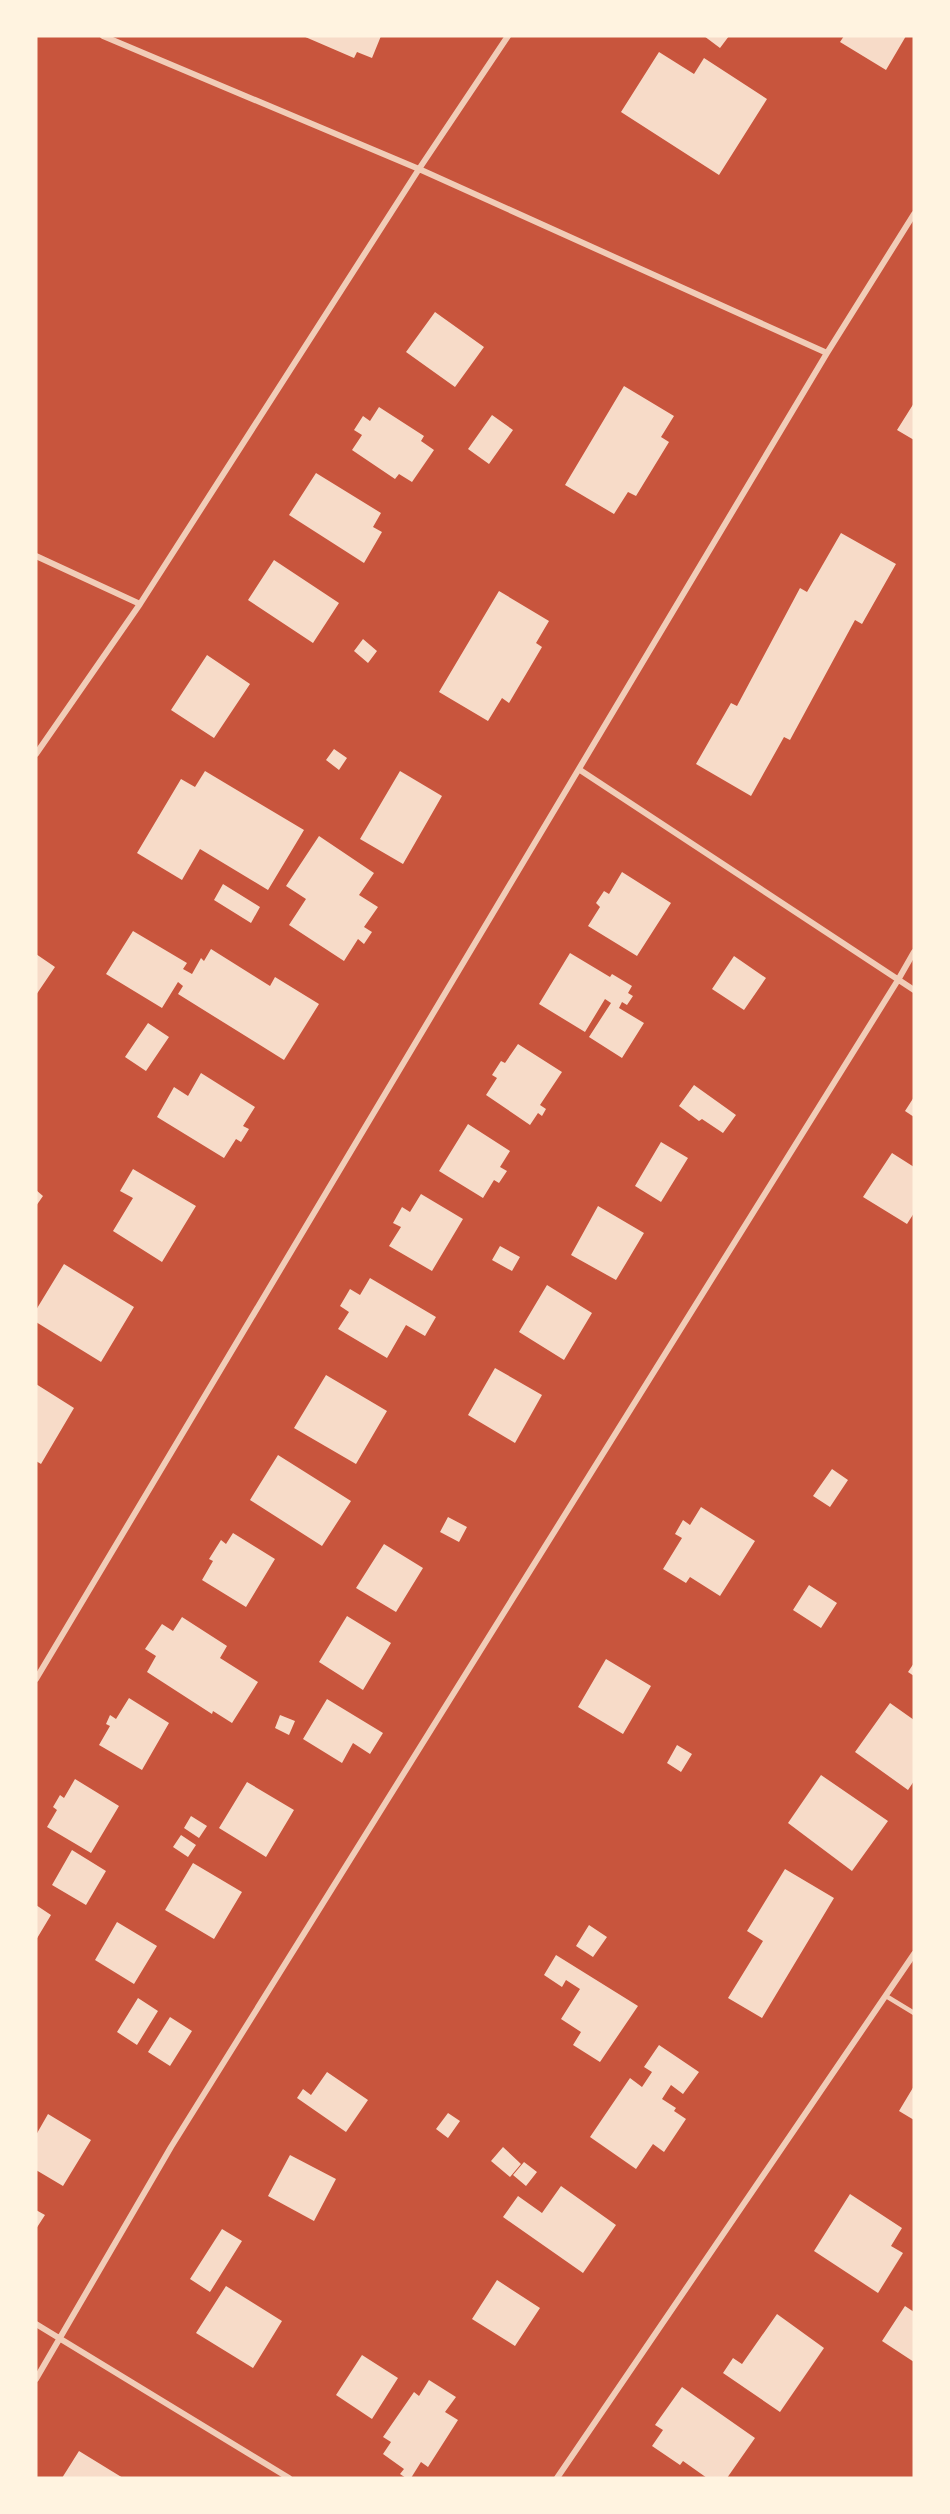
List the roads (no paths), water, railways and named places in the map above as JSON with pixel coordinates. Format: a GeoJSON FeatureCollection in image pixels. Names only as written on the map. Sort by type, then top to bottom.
{"type":"FeatureCollection","features":[{"type":"Feature","properties":{"kind":"street"},"geometry":{"type":"LineString","coordinates":[[103,36],[419,169],[827,353]]}},
{"type":"Feature","properties":{"kind":"street"},"geometry":{"type":"LineString","coordinates":[[36,754],[140,604],[419,169],[508,36]]}},
{"type":"Feature","properties":{"kind":"street"},"geometry":{"type":"LineString","coordinates":[[36,1679],[827,353],[914,214]]}},
{"type":"Feature","properties":{"kind":"street"},"geometry":{"type":"LineString","coordinates":[[36,556],[140,604]]}},
{"type":"Feature","properties":{"kind":"street"},"geometry":{"type":"LineString","coordinates":[[580,770],[914,990]]}},
{"type":"Feature","properties":{"kind":"street"},"geometry":{"type":"LineString","coordinates":[[36,2379],[171,2147],[914,952]]}},
{"type":"Feature","properties":{"kind":"street"},"geometry":{"type":"LineString","coordinates":[[557,2478],[914,1954]]}},
{"type":"Feature","properties":{"kind":"street"},"geometry":{"type":"LineString","coordinates":[[36,2324],[289,2478]]}},
{"type":"Feature","properties":{"kind":"lane"},"geometry":{"type":"LineString","coordinates":[[886,1996],[914,2013]]}}]}
